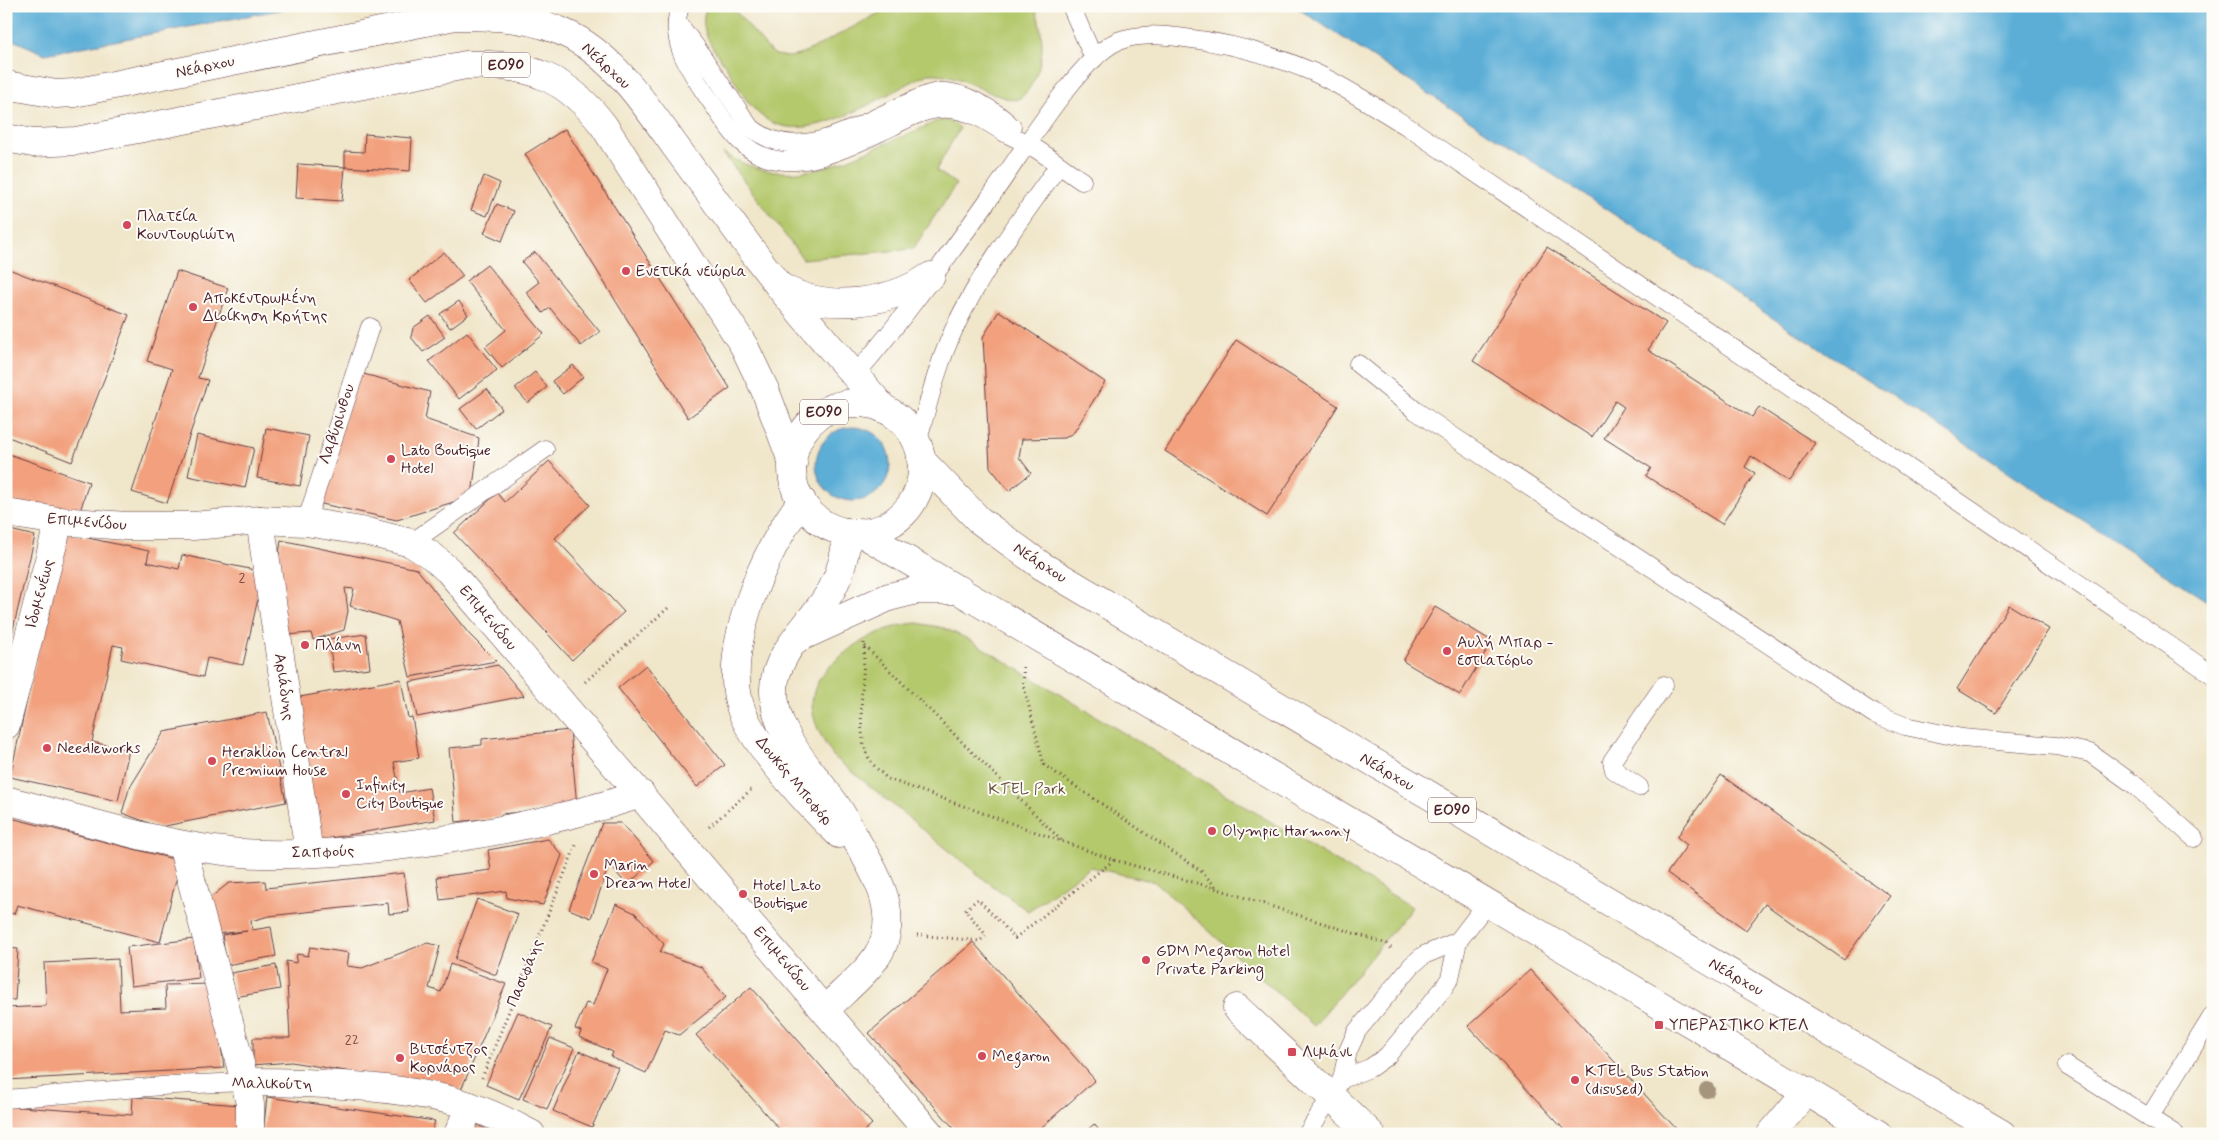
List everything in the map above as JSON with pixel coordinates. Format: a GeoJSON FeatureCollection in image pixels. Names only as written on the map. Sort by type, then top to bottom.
{"type":"FeatureCollection","features":[{"type":"Feature","properties":{"kind":"main road","name":"Νεάρχου"},"geometry":{"type":"LineString","coordinates":[[6,85],[56,94],[74,93],[455,16],[501,16],[532,22],[572,36],[598,54],[620,76],[650,112],[778,285],[884,409]]}},
{"type":"Feature","properties":{"kind":"main road","name":"ΕΟ90"},"geometry":{"type":"LineString","coordinates":[[6,138],[33,143],[76,141],[466,65],[504,64],[545,77],[568,87],[592,110],[727,318],[759,375],[793,464],[794,483],[802,501],[816,518],[831,527],[854,532],[962,591],[1878,1134]]}},
{"type":"Feature","properties":{"kind":"main road"},"geometry":{"type":"LineString","coordinates":[[778,285],[810,298],[850,301],[899,294],[931,276]]}},
{"type":"Feature","properties":{"kind":"main road","name":"ΕΟ90"},"geometry":{"type":"LineString","coordinates":[[793,464],[800,438],[810,424],[824,412],[840,405],[858,403],[884,409],[904,423],[920,457]]}},
{"type":"Feature","properties":{"kind":"main road","name":"Νεάρχου"},"geometry":{"type":"LineString","coordinates":[[920,457],[980,520],[1042,566],[2002,1134]]}},
{"type":"Feature","properties":{"kind":"main road"},"geometry":{"type":"LineString","coordinates":[[854,532],[884,527],[903,513],[917,493],[920,457]]}},
{"type":"Feature","properties":{"kind":"main road","name":"Δουκός Μποφόρ"},"geometry":{"type":"LineString","coordinates":[[802,501],[783,527],[762,567],[750,602],[736,663],[736,688],[744,717],[778,766],[828,824],[865,856]]}},
{"type":"Feature","properties":{"kind":"main road","name":"Επιμενίδου"},"geometry":{"type":"LineString","coordinates":[[6,513],[59,521],[162,527],[260,520],[306,522],[368,532],[411,543],[432,556],[449,571],[560,704],[641,794],[825,1010]]}},
{"type":"Feature","properties":{"kind":"main road","name":"Αριάδνης"},"geometry":{"type":"LineString","coordinates":[[260,520],[309,853]]}},
{"type":"Feature","properties":{"kind":"main road","name":"Ιδομενέως"},"geometry":{"type":"LineString","coordinates":[[6,725],[59,521]]}},
{"type":"Feature","properties":{"kind":"main road","name":"Δουκός Μποφόρ"},"geometry":{"type":"LineString","coordinates":[[825,1010],[875,958],[881,949],[886,932],[887,915],[884,898],[865,856],[836,805],[796,751],[778,715],[774,690],[777,671],[796,639],[832,590],[845,560],[854,532]]}},
{"type":"Feature","properties":{"kind":"main road"},"geometry":{"type":"LineString","coordinates":[[796,639],[898,595],[925,589],[962,591]]}},
{"type":"Feature","properties":{"kind":"main road","name":"Σαπφούς"},"geometry":{"type":"LineString","coordinates":[[6,800],[182,844],[242,853],[309,853],[365,850],[470,836],[590,811],[641,794]]}},
{"type":"Feature","properties":{"kind":"main road"},"geometry":{"type":"LineString","coordinates":[[182,844],[246,1082],[250,1104],[250,1134]]}},
{"type":"Feature","properties":{"kind":"main road"},"geometry":{"type":"LineString","coordinates":[[1237,1008],[1336,1087],[1371,1134]]}},
{"type":"Feature","properties":{"kind":"main road"},"geometry":{"type":"LineString","coordinates":[[825,1010],[930,1134]]}},
{"type":"Feature","properties":{"kind":"main road","name":"Μαλικούτη"},"geometry":{"type":"LineString","coordinates":[[246,1082],[286,1082],[390,1090],[450,1100],[470,1106],[531,1134]]}},
{"type":"Feature","properties":{"kind":"main road"},"geometry":{"type":"LineString","coordinates":[[1771,1134],[1807,1092]]}},
{"type":"Feature","properties":{"kind":"main road"},"geometry":{"type":"LineString","coordinates":[[458,1134],[470,1106]]}},
{"type":"Feature","properties":{"kind":"lane"},"geometry":{"type":"LineString","coordinates":[[1071,6],[1094,59]]}},
{"type":"Feature","properties":{"kind":"lane"},"geometry":{"type":"LineString","coordinates":[[679,14],[749,126],[758,134],[773,141],[796,145],[817,141],[839,134],[918,98],[942,92],[965,98],[994,111],[1028,144],[1082,181]]}},
{"type":"Feature","properties":{"kind":"lane"},"geometry":{"type":"LineString","coordinates":[[855,375],[896,326],[1060,98],[1094,59],[1117,42],[1146,36],[1164,36],[1216,43],[1275,58],[1331,81],[1408,127],[2213,675]]}},
{"type":"Feature","properties":{"kind":"lane"},"geometry":{"type":"LineString","coordinates":[[920,457],[937,375],[960,316],[1058,165]]}},
{"type":"Feature","properties":{"kind":"lane","name":"Λαβύρινθου"},"geometry":{"type":"LineString","coordinates":[[306,522],[370,327]]}},
{"type":"Feature","properties":{"kind":"lane"},"geometry":{"type":"LineString","coordinates":[[1358,364],[1416,411],[1454,437],[1874,714],[1905,726],[1962,738],[2056,746],[2090,753],[2136,786],[2194,838]]}},
{"type":"Feature","properties":{"kind":"lane"},"geometry":{"type":"LineString","coordinates":[[411,543],[545,449]]}},
{"type":"Feature","properties":{"kind":"lane"},"geometry":{"type":"LineString","coordinates":[[1639,787],[1614,770],[1612,761],[1664,685]]}},
{"type":"Feature","properties":{"kind":"lane"},"geometry":{"type":"LineString","coordinates":[[1336,1087],[1370,1068],[1386,1056],[1418,1019],[1450,978],[1458,941],[1488,902]]}},
{"type":"Feature","properties":{"kind":"lane"},"geometry":{"type":"LineString","coordinates":[[1307,1134],[1336,1087],[1357,1031],[1412,965],[1424,955],[1458,941]]}},
{"type":"Feature","properties":{"kind":"lane"},"geometry":{"type":"LineString","coordinates":[[2149,1118],[2213,1015]]}},
{"type":"Feature","properties":{"kind":"lane"},"geometry":{"type":"LineString","coordinates":[[2067,1066],[2175,1134]]}},
{"type":"Feature","properties":{"kind":"lane","name":"Μαλικούτη"},"geometry":{"type":"LineString","coordinates":[[6,1099],[174,1085],[246,1082]]}},
{"type":"Feature","properties":{"kind":"path"},"geometry":{"type":"LineString","coordinates":[[560,704],[668,608]]}},
{"type":"Feature","properties":{"kind":"path"},"geometry":{"type":"LineString","coordinates":[[1065,843],[864,645],[862,728],[866,752],[873,765],[888,780],[1065,843],[1114,860],[1218,889],[1387,944],[1412,965]]}},
{"type":"Feature","properties":{"kind":"path"},"geometry":{"type":"LineString","coordinates":[[1023,667],[1024,687],[1044,765],[1201,871],[1218,889]]}},
{"type":"Feature","properties":{"kind":"path"},"geometry":{"type":"LineString","coordinates":[[716,821],[778,766]]}},
{"type":"Feature","properties":{"kind":"path","name":"Πασιφάης"},"geometry":{"type":"LineString","coordinates":[[470,1106],[590,811]]}},
{"type":"Feature","properties":{"kind":"path"},"geometry":{"type":"LineString","coordinates":[[886,932],[980,941],[986,934],[964,910],[978,899],[1015,938],[1114,860]]}},
{"type":"Feature","properties":{"kind":"green space"},"geometry":{"type":"Polygon","coordinates":[[[707,6],[729,7],[739,15],[769,50],[776,55],[789,57],[799,55],[814,48],[892,6],[1035,6],[1040,25],[1042,52],[1034,80],[1024,94],[1016,100],[993,94],[963,80],[940,74],[928,74],[846,115],[823,123],[802,127],[781,126],[763,117],[752,107],[712,46],[705,31],[704,23],[707,6]]]}},
{"type":"Feature","properties":{"kind":"green space"},"geometry":{"type":"Polygon","coordinates":[[[945,120],[960,128],[936,170],[956,184],[913,249],[803,259],[723,153],[763,170],[800,172],[838,163],[937,121],[945,120]]]}},
{"type":"Feature","properties":{"kind":"green space","name":"KTEL Park"},"geometry":{"type":"Polygon","coordinates":[[[917,623],[944,628],[968,639],[1412,907],[1314,1026],[1155,882],[1090,867],[1028,911],[985,880],[833,756],[816,724],[813,698],[816,685],[835,661],[873,635],[890,628],[917,623]]]}},
{"type":"Feature","properties":{"kind":"water"},"geometry":{"type":"Polygon","coordinates":[[[6,6],[300,6],[45,54],[6,37],[6,6]]]}},
{"type":"Feature","properties":{"kind":"water"},"geometry":{"type":"Polygon","coordinates":[[[1294,6],[2213,6],[2213,605],[1294,6]]]}},
{"type":"Feature","properties":{"kind":"water"},"geometry":{"type":"Polygon","coordinates":[[[853,427],[867,430],[879,438],[887,450],[890,464],[887,478],[879,490],[867,498],[853,501],[839,498],[827,490],[819,478],[816,464],[819,450],[827,438],[839,430],[853,427]]]}},
{"type":"Feature","properties":{"kind":"building","name":"Ενετικά νεώρια"},"geometry":{"type":"Polygon","coordinates":[[[565,129],[730,388],[688,418],[525,154],[565,129]]]}},
{"type":"Feature","properties":{"kind":"building"},"geometry":{"type":"Polygon","coordinates":[[[365,134],[412,138],[410,171],[345,167],[345,151],[364,152],[365,134]]]}},
{"type":"Feature","properties":{"kind":"building"},"geometry":{"type":"Polygon","coordinates":[[[298,164],[345,167],[342,201],[296,198],[298,164]]]}},
{"type":"Feature","properties":{"kind":"building"},"geometry":{"type":"Polygon","coordinates":[[[484,176],[500,183],[487,216],[471,210],[484,176]]]}},
{"type":"Feature","properties":{"kind":"building"},"geometry":{"type":"Polygon","coordinates":[[[497,204],[514,211],[502,241],[484,233],[497,204]]]}},
{"type":"Feature","properties":{"kind":"building"},"geometry":{"type":"Polygon","coordinates":[[[1547,247],[1666,323],[1648,350],[1752,417],[1759,407],[1815,443],[1789,481],[1751,456],[1745,467],[1755,473],[1722,524],[1646,476],[1651,468],[1604,438],[1624,407],[1615,401],[1592,437],[1473,361],[1547,247]]]}},
{"type":"Feature","properties":{"kind":"building"},"geometry":{"type":"Polygon","coordinates":[[[444,252],[463,276],[427,303],[409,280],[444,252]]]}},
{"type":"Feature","properties":{"kind":"building"},"geometry":{"type":"Polygon","coordinates":[[[535,252],[600,332],[581,346],[550,308],[543,313],[526,292],[539,282],[522,262],[535,252]]]}},
{"type":"Feature","properties":{"kind":"building"},"geometry":{"type":"Polygon","coordinates":[[[487,265],[544,334],[502,368],[485,347],[506,330],[466,281],[487,265]]]}},
{"type":"Feature","properties":{"kind":"building"},"geometry":{"type":"Polygon","coordinates":[[[6,268],[129,315],[72,462],[6,436],[6,268]]]}},
{"type":"Feature","properties":{"kind":"building"},"geometry":{"type":"Polygon","coordinates":[[[177,271],[228,288],[198,378],[208,380],[167,503],[132,492],[172,369],[147,361],[177,271]]]}},
{"type":"Feature","properties":{"kind":"building"},"geometry":{"type":"Polygon","coordinates":[[[459,301],[468,315],[450,328],[440,314],[459,301]]]}},
{"type":"Feature","properties":{"kind":"building"},"geometry":{"type":"Polygon","coordinates":[[[999,311],[1105,382],[1074,432],[1065,438],[1022,439],[1019,457],[1031,473],[1009,491],[990,467],[983,337],[999,311]]]}},
{"type":"Feature","properties":{"kind":"building"},"geometry":{"type":"Polygon","coordinates":[[[430,316],[445,337],[423,352],[411,337],[413,328],[430,316]]]}},
{"type":"Feature","properties":{"kind":"building"},"geometry":{"type":"Polygon","coordinates":[[[467,332],[497,370],[459,399],[429,361],[467,332]]]}},
{"type":"Feature","properties":{"kind":"building"},"geometry":{"type":"Polygon","coordinates":[[[1236,340],[1338,406],[1267,516],[1165,451],[1236,340]]]}},
{"type":"Feature","properties":{"kind":"building"},"geometry":{"type":"Polygon","coordinates":[[[573,365],[583,377],[563,394],[552,381],[573,365]]]}},
{"type":"Feature","properties":{"kind":"building"},"geometry":{"type":"Polygon","coordinates":[[[535,372],[547,387],[528,403],[515,388],[535,372]]]}},
{"type":"Feature","properties":{"kind":"building"},"geometry":{"type":"Polygon","coordinates":[[[360,373],[430,392],[425,419],[479,438],[472,496],[397,520],[317,503],[360,373]]]}},
{"type":"Feature","properties":{"kind":"building"},"geometry":{"type":"Polygon","coordinates":[[[487,389],[502,409],[476,429],[460,409],[487,389]]]}},
{"type":"Feature","properties":{"kind":"building"},"geometry":{"type":"Polygon","coordinates":[[[266,428],[309,436],[300,486],[257,478],[266,428]]]}},
{"type":"Feature","properties":{"kind":"building"},"geometry":{"type":"Polygon","coordinates":[[[197,435],[254,448],[245,488],[188,476],[197,435]]]}},
{"type":"Feature","properties":{"kind":"building"},"geometry":{"type":"Polygon","coordinates":[[[6,453],[89,482],[78,518],[6,505],[6,453]]]}},
{"type":"Feature","properties":{"kind":"building"},"geometry":{"type":"Polygon","coordinates":[[[549,461],[590,505],[555,538],[624,612],[572,660],[454,533],[497,493],[505,502],[549,461]]]}},
{"type":"Feature","properties":{"kind":"building"},"geometry":{"type":"Polygon","coordinates":[[[6,529],[35,536],[11,638],[6,637],[6,529]]]}},
{"type":"Feature","properties":{"kind":"building"},"geometry":{"type":"Polygon","coordinates":[[[64,533],[149,551],[147,562],[179,569],[182,555],[264,572],[243,665],[207,658],[203,677],[121,659],[123,647],[113,645],[92,742],[129,750],[118,801],[10,777],[64,533]]]}},
{"type":"Feature","properties":{"kind":"building"},"geometry":{"type":"Polygon","coordinates":[[[281,540],[417,569],[469,634],[496,661],[410,677],[397,621],[350,606],[354,589],[345,588],[348,611],[344,630],[313,640],[311,633],[286,635],[275,588],[281,540]]]}},
{"type":"Feature","properties":{"kind":"building"},"geometry":{"type":"Polygon","coordinates":[[[2009,605],[2049,629],[1996,713],[1957,689],[2009,605]]]}},
{"type":"Feature","properties":{"kind":"building","name":"Αυλή Μπαρ - εστιατόριο"},"geometry":{"type":"Polygon","coordinates":[[[1435,607],[1492,641],[1460,695],[1403,661],[1435,607]]]}},
{"type":"Feature","properties":{"kind":"building"},"geometry":{"type":"Polygon","coordinates":[[[366,634],[370,668],[333,672],[329,639],[366,634]]]}},
{"type":"Feature","properties":{"kind":"building"},"geometry":{"type":"Polygon","coordinates":[[[498,665],[524,696],[417,717],[410,682],[498,665]]]}},
{"type":"Feature","properties":{"kind":"building"},"geometry":{"type":"Polygon","coordinates":[[[646,665],[725,765],[697,787],[618,688],[646,665]]]}},
{"type":"Feature","properties":{"kind":"building"},"geometry":{"type":"Polygon","coordinates":[[[401,679],[408,718],[412,717],[419,758],[394,762],[400,793],[429,788],[435,820],[319,840],[294,698],[401,679]]]}},
{"type":"Feature","properties":{"kind":"building","name":"Heraklion Central Premium House"},"geometry":{"type":"Polygon","coordinates":[[[267,712],[286,802],[160,827],[122,813],[129,789],[164,732],[267,712]]]}},
{"type":"Feature","properties":{"kind":"building"},"geometry":{"type":"Polygon","coordinates":[[[570,730],[577,806],[501,814],[501,817],[456,822],[449,748],[482,745],[482,739],[570,730]]]}},
{"type":"Feature","properties":{"kind":"building"},"geometry":{"type":"Polygon","coordinates":[[[1721,775],[1890,896],[1844,960],[1765,904],[1746,930],[1667,873],[1687,845],[1677,837],[1721,775]]]}},
{"type":"Feature","properties":{"kind":"building"},"geometry":{"type":"Polygon","coordinates":[[[7,817],[181,861],[160,942],[17,905],[14,914],[6,912],[7,817]]]}},
{"type":"Feature","properties":{"kind":"building","name":"Marin Dream Hotel"},"geometry":{"type":"Polygon","coordinates":[[[602,823],[621,823],[654,861],[627,885],[609,864],[591,918],[569,909],[602,823]]]}},
{"type":"Feature","properties":{"kind":"building"},"geometry":{"type":"Polygon","coordinates":[[[548,839],[562,855],[543,905],[507,898],[506,891],[440,900],[437,877],[491,870],[488,850],[548,839]]]}},
{"type":"Feature","properties":{"kind":"building"},"geometry":{"type":"Polygon","coordinates":[[[404,873],[409,912],[389,914],[388,903],[269,916],[251,921],[252,930],[271,927],[276,956],[227,965],[222,935],[247,931],[215,934],[207,900],[229,883],[265,881],[266,888],[404,873]]]}},
{"type":"Feature","properties":{"kind":"building"},"geometry":{"type":"Polygon","coordinates":[[[477,899],[518,914],[496,975],[455,959],[477,899]]]}},
{"type":"Feature","properties":{"kind":"building"},"geometry":{"type":"Polygon","coordinates":[[[616,904],[635,913],[664,944],[660,952],[701,967],[726,997],[679,1035],[665,1030],[646,1073],[611,1057],[613,1052],[579,1037],[581,1031],[575,1029],[586,1003],[593,1005],[607,969],[591,962],[616,904]]]}},
{"type":"Feature","properties":{"kind":"building"},"geometry":{"type":"Polygon","coordinates":[[[194,939],[199,978],[131,986],[127,947],[194,939]]]}},
{"type":"Feature","properties":{"kind":"building","name":"Megaron"},"geometry":{"type":"Polygon","coordinates":[[[973,942],[1095,1080],[1034,1134],[959,1134],[869,1033],[973,942]]]}},
{"type":"Feature","properties":{"kind":"building"},"geometry":{"type":"Polygon","coordinates":[[[427,943],[440,946],[429,988],[441,992],[450,964],[506,984],[461,1090],[291,1062],[253,1065],[253,1038],[290,1038],[286,961],[296,963],[297,954],[308,956],[310,947],[349,953],[347,966],[362,968],[427,943]]]}},
{"type":"Feature","properties":{"kind":"building"},"geometry":{"type":"Polygon","coordinates":[[[6,948],[18,949],[15,1000],[6,1000],[6,948]]]}},
{"type":"Feature","properties":{"kind":"building"},"geometry":{"type":"Polygon","coordinates":[[[118,959],[120,1010],[166,1008],[165,985],[213,984],[224,1068],[6,1080],[6,1008],[46,1006],[44,963],[118,959]]]}},
{"type":"Feature","properties":{"kind":"building"},"geometry":{"type":"Polygon","coordinates":[[[276,965],[280,989],[235,997],[231,973],[276,965]]]}},
{"type":"Feature","properties":{"kind":"building","name":"KTEL Bus Station (disused)"},"geometry":{"type":"Polygon","coordinates":[[[1530,970],[1681,1134],[1568,1134],[1468,1026],[1530,970]]]}},
{"type":"Feature","properties":{"kind":"building"},"geometry":{"type":"Polygon","coordinates":[[[751,987],[872,1124],[861,1134],[776,1134],[780,1130],[696,1035],[751,987]]]}},
{"type":"Feature","properties":{"kind":"building"},"geometry":{"type":"Polygon","coordinates":[[[518,1012],[552,1027],[519,1099],[486,1085],[518,1012]]]}},
{"type":"Feature","properties":{"kind":"building"},"geometry":{"type":"Polygon","coordinates":[[[550,1038],[574,1048],[547,1109],[523,1099],[550,1038]]]}},
{"type":"Feature","properties":{"kind":"building"},"geometry":{"type":"Polygon","coordinates":[[[579,1051],[618,1068],[592,1127],[553,1111],[579,1051]]]}},
{"type":"Feature","properties":{"kind":"building"},"geometry":{"type":"Polygon","coordinates":[[[133,1097],[240,1105],[238,1134],[8,1134],[6,1106],[132,1115],[133,1097]]]}},
{"type":"Feature","properties":{"kind":"building"},"geometry":{"type":"Polygon","coordinates":[[[267,1097],[435,1121],[431,1134],[263,1134],[267,1097]]]}},
{"type":"Feature","properties":{"kind":"building"},"geometry":{"type":"Polygon","coordinates":[[[1094,1124],[1102,1134],[1083,1134],[1094,1124]]]}},
{"type":"Feature","properties":{"kind":"building"},"geometry":{"type":"Polygon","coordinates":[[[477,1125],[496,1134],[473,1134],[477,1125]]]}},
{"type":"Feature","properties":{"kind":"place","name":"Πλατεία Κουντουριώτη"},"geometry":{"type":"Point","coordinates":[127,225]}},
{"type":"Feature","properties":{"kind":"place","name":"Ενετικά νεώρια"},"geometry":{"type":"Point","coordinates":[626,271]}},
{"type":"Feature","properties":{"kind":"place","name":"Αποκεντρωμένη Διοίκηση Κρήτης"},"geometry":{"type":"Point","coordinates":[193,307]}},
{"type":"Feature","properties":{"kind":"place","name":"Lato Boutique Hotel"},"geometry":{"type":"Point","coordinates":[391,459]}},
{"type":"Feature","properties":{"kind":"place","name":"Πλάνη"},"geometry":{"type":"Point","coordinates":[305,645]}},
{"type":"Feature","properties":{"kind":"place","name":"Αυλή Μπαρ - εστιατόριο"},"geometry":{"type":"Point","coordinates":[1447,651]}},
{"type":"Feature","properties":{"kind":"place","name":"Needleworks"},"geometry":{"type":"Point","coordinates":[47,748]}},
{"type":"Feature","properties":{"kind":"place","name":"Heraklion Central Premium House"},"geometry":{"type":"Point","coordinates":[212,761]}},
{"type":"Feature","properties":{"kind":"place","name":"Infinity City Boutique"},"geometry":{"type":"Point","coordinates":[346,794]}},
{"type":"Feature","properties":{"kind":"place","name":"Olympic Harmony"},"geometry":{"type":"Point","coordinates":[1212,831]}},
{"type":"Feature","properties":{"kind":"place","name":"Marin Dream Hotel"},"geometry":{"type":"Point","coordinates":[594,874]}},
{"type":"Feature","properties":{"kind":"place","name":"Hotel Lato Boutique"},"geometry":{"type":"Point","coordinates":[743,894]}},
{"type":"Feature","properties":{"kind":"place","name":"GDM Megaron Hotel Private Parking"},"geometry":{"type":"Point","coordinates":[1146,960]}},
{"type":"Feature","properties":{"kind":"place","name":"ΥΠΕΡΑΣΤΙΚΟ ΚΤΕΛ"},"geometry":{"type":"Point","coordinates":[1659,1025]}},
{"type":"Feature","properties":{"kind":"place","name":"Λιμάνι"},"geometry":{"type":"Point","coordinates":[1292,1052]}},
{"type":"Feature","properties":{"kind":"place","name":"Megaron"},"geometry":{"type":"Point","coordinates":[982,1056]}},
{"type":"Feature","properties":{"kind":"place","name":"Βιτσέντζος Κορνάρος"},"geometry":{"type":"Point","coordinates":[400,1058]}},
{"type":"Feature","properties":{"kind":"place","name":"KTEL Bus Station (disused)"},"geometry":{"type":"Point","coordinates":[1575,1080]}}]}
